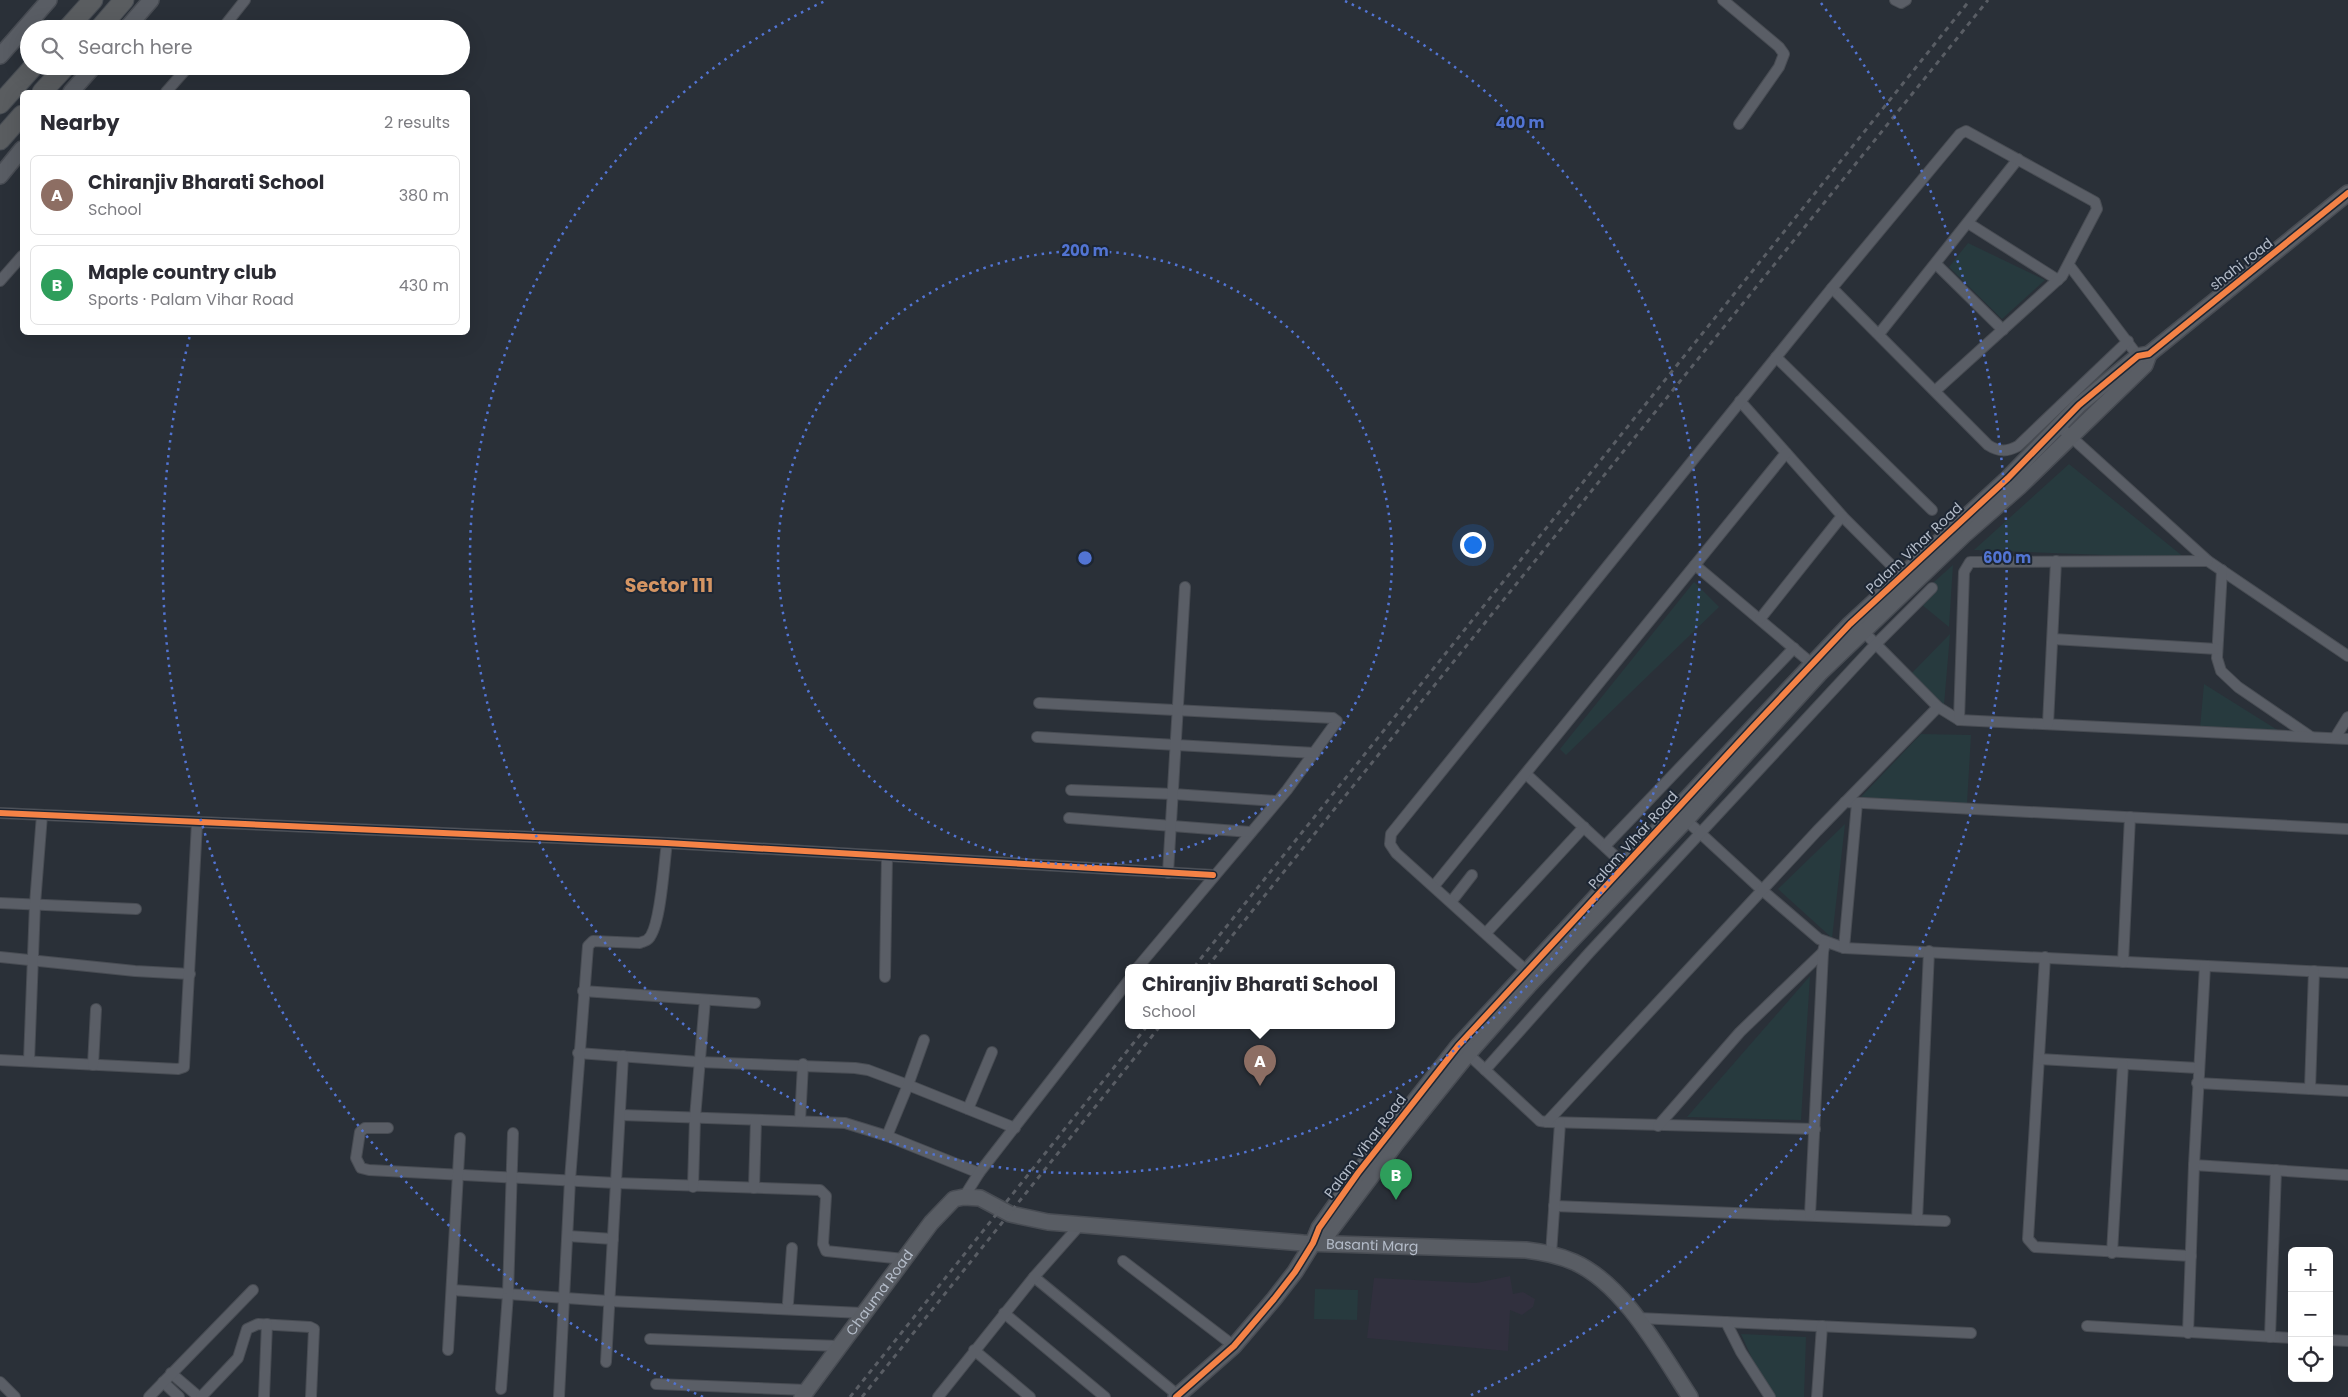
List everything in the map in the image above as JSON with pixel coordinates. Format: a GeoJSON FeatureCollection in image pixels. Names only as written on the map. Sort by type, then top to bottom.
{"type":"FeatureCollection","features":[{"type":"Feature","properties":{"kind":"highway"},"geometry":{"type":"LineString","coordinates":[[75,20],[93,0]]}},
{"type":"Feature","properties":{"kind":"highway"},"geometry":{"type":"LineString","coordinates":[[107,20],[124,0]]}},
{"type":"Feature","properties":{"kind":"highway"},"geometry":{"type":"LineString","coordinates":[[0,104],[26,75]]}},
{"type":"Feature","properties":{"kind":"highway"},"geometry":{"type":"LineString","coordinates":[[44,90],[58,75]]}},
{"type":"Feature","properties":{"kind":"highway"},"geometry":{"type":"LineString","coordinates":[[0,140],[20,117]]}},
{"type":"Feature","properties":{"kind":"street"},"geometry":{"type":"LineString","coordinates":[[32,20],[49,0]]}},
{"type":"Feature","properties":{"kind":"street"},"geometry":{"type":"LineString","coordinates":[[134,20],[151,0]]}},
{"type":"Feature","properties":{"kind":"street"},"geometry":{"type":"LineString","coordinates":[[229,20],[245,0]]}},
{"type":"Feature","properties":{"kind":"street"},"geometry":{"type":"LineString","coordinates":[[1723,0],[1778,46],[1784,54],[1779,67],[1739,124]]}},
{"type":"Feature","properties":{"kind":"street"},"geometry":{"type":"LineString","coordinates":[[1895,0],[1901,3],[1906,0]]}},
{"type":"Feature","properties":{"kind":"street"},"geometry":{"type":"LineString","coordinates":[[0,56],[20,33]]}},
{"type":"Feature","properties":{"kind":"street"},"geometry":{"type":"LineString","coordinates":[[73,90],[86,75]]}},
{"type":"Feature","properties":{"kind":"street"},"geometry":{"type":"LineString","coordinates":[[168,90],[181,75]]}},
{"type":"Feature","properties":{"kind":"street"},"geometry":{"type":"LineString","coordinates":[[1531,975],[1392,848],[1389,839],[1394,829],[1832,288],[1962,132],[1971,132],[2097,205],[2096,214],[2069,265],[2058,280],[1935,391]]}},
{"type":"Feature","properties":{"kind":"street"},"geometry":{"type":"LineString","coordinates":[[0,176],[20,151]]}},
{"type":"Feature","properties":{"kind":"street"},"geometry":{"type":"LineString","coordinates":[[1880,334],[2018,159]]}},
{"type":"Feature","properties":{"kind":"street","name":"shahi road"},"geometry":{"type":"LineString","coordinates":[[2144,358],[2348,193]]}},
{"type":"Feature","properties":{"kind":"street"},"geometry":{"type":"LineString","coordinates":[[1968,223],[2058,280]]}},
{"type":"Feature","properties":{"kind":"street"},"geometry":{"type":"LineString","coordinates":[[0,281],[20,258]]}},
{"type":"Feature","properties":{"kind":"street"},"geometry":{"type":"LineString","coordinates":[[1936,264],[2003,330]]}},
{"type":"Feature","properties":{"kind":"street"},"geometry":{"type":"LineString","coordinates":[[2069,265],[2128,341],[2144,358]]}},
{"type":"Feature","properties":{"kind":"street"},"geometry":{"type":"LineString","coordinates":[[1832,288],[1994,449],[2010,450],[2128,341]]}},
{"type":"Feature","properties":{"kind":"street"},"geometry":{"type":"LineString","coordinates":[[1776,357],[1932,510]]}},
{"type":"Feature","properties":{"kind":"street","name":"Palam Vihar Road"},"geometry":{"type":"LineString","coordinates":[[1178,1396],[1234,1346],[1280,1292],[1313,1242],[1319,1228],[1401,1118],[1458,1046],[1531,975],[1858,626],[1902,576],[2008,478],[2079,405],[2144,358]]}},
{"type":"Feature","properties":{"kind":"street","name":"Palam Vihar Road"},"geometry":{"type":"LineString","coordinates":[[1858,626],[2019,487],[2144,358]]}},
{"type":"Feature","properties":{"kind":"street"},"geometry":{"type":"LineString","coordinates":[[1740,401],[1842,516],[1902,576]]}},
{"type":"Feature","properties":{"kind":"street"},"geometry":{"type":"LineString","coordinates":[[2058,425],[2208,561],[2348,656]]}},
{"type":"Feature","properties":{"kind":"street"},"geometry":{"type":"LineString","coordinates":[[1434,886],[1786,453]]}},
{"type":"Feature","properties":{"kind":"street"},"geometry":{"type":"LineString","coordinates":[[1760,619],[1842,516]]}},
{"type":"Feature","properties":{"kind":"street"},"geometry":{"type":"LineString","coordinates":[[1960,720],[1964,572],[1966,566],[1975,561],[2208,561]]}},
{"type":"Feature","properties":{"kind":"street"},"geometry":{"type":"LineString","coordinates":[[2048,724],[2056,561]]}},
{"type":"Feature","properties":{"kind":"street"},"geometry":{"type":"LineString","coordinates":[[1695,565],[1817,668]]}},
{"type":"Feature","properties":{"kind":"street"},"geometry":{"type":"LineString","coordinates":[[2222,570],[2217,650],[2219,666],[2226,677],[2312,737]]}},
{"type":"Feature","properties":{"kind":"street"},"geometry":{"type":"LineString","coordinates":[[1168,873],[1180,709],[1186,586]]}},
{"type":"Feature","properties":{"kind":"street"},"geometry":{"type":"LineString","coordinates":[[1485,1070],[1589,953],[1702,834],[1875,646],[1932,588]]}},
{"type":"Feature","properties":{"kind":"street"},"geometry":{"type":"LineString","coordinates":[[1858,626],[1875,646],[1938,707],[1960,720],[2348,739]]}},
{"type":"Feature","properties":{"kind":"street"},"geometry":{"type":"LineString","coordinates":[[2053,639],[2217,650]]}},
{"type":"Feature","properties":{"kind":"street"},"geometry":{"type":"LineString","coordinates":[[1605,846],[1794,648]]}},
{"type":"Feature","properties":{"kind":"street","name":"Palam Vihar Road"},"geometry":{"type":"LineString","coordinates":[[1630,870],[1686,820],[1817,668]]}},
{"type":"Feature","properties":{"kind":"street"},"geometry":{"type":"LineString","coordinates":[[1039,703],[1180,709],[1336,719],[1336,724],[1315,753],[1140,964]]}},
{"type":"Feature","properties":{"kind":"street"},"geometry":{"type":"LineString","coordinates":[[1547,1122],[1762,890],[1938,707]]}},
{"type":"Feature","properties":{"kind":"street"},"geometry":{"type":"LineString","coordinates":[[2335,738],[2348,717]]}},
{"type":"Feature","properties":{"kind":"street"},"geometry":{"type":"LineString","coordinates":[[1037,737],[1315,753]]}},
{"type":"Feature","properties":{"kind":"street"},"geometry":{"type":"LineString","coordinates":[[1526,774],[1630,870]]}},
{"type":"Feature","properties":{"kind":"street"},"geometry":{"type":"LineString","coordinates":[[1072,790],[1276,801]]}},
{"type":"Feature","properties":{"kind":"street"},"geometry":{"type":"LineString","coordinates":[[1845,802],[2348,829]]}},
{"type":"Feature","properties":{"kind":"street"},"geometry":{"type":"LineString","coordinates":[[1844,948],[1857,803]]}},
{"type":"Feature","properties":{"kind":"street"},"geometry":{"type":"LineString","coordinates":[[0,813],[666,843],[1214,875]]}},
{"type":"Feature","properties":{"kind":"street"},"geometry":{"type":"LineString","coordinates":[[29,1061],[35,904],[42,815]]}},
{"type":"Feature","properties":{"kind":"street"},"geometry":{"type":"LineString","coordinates":[[2123,962],[2130,817]]}},
{"type":"Feature","properties":{"kind":"street"},"geometry":{"type":"LineString","coordinates":[[1069,818],[1250,832]]}},
{"type":"Feature","properties":{"kind":"street"},"geometry":{"type":"LineString","coordinates":[[1686,820],[1824,948],[1929,951],[2348,973]]}},
{"type":"Feature","properties":{"kind":"street"},"geometry":{"type":"LineString","coordinates":[[0,1060],[178,1069],[184,1067],[197,822]]}},
{"type":"Feature","properties":{"kind":"street"},"geometry":{"type":"LineString","coordinates":[[1486,933],[1584,827]]}},
{"type":"Feature","properties":{"kind":"street"},"geometry":{"type":"LineString","coordinates":[[559,1397],[578,1053],[583,991],[590,942],[593,940],[640,943],[647,941],[651,936],[658,915],[666,843]]}},
{"type":"Feature","properties":{"kind":"street"},"geometry":{"type":"LineString","coordinates":[[884,977],[887,856]]}},
{"type":"Feature","properties":{"kind":"street"},"geometry":{"type":"LineString","coordinates":[[1451,902],[1472,875]]}},
{"type":"Feature","properties":{"kind":"street"},"geometry":{"type":"LineString","coordinates":[[0,903],[136,908]]}},
{"type":"Feature","properties":{"kind":"street"},"geometry":{"type":"LineString","coordinates":[[1658,1126],[1740,1032],[1824,948]]}},
{"type":"Feature","properties":{"kind":"street"},"geometry":{"type":"LineString","coordinates":[[1810,1215],[1824,948]]}},
{"type":"Feature","properties":{"kind":"street"},"geometry":{"type":"LineString","coordinates":[[1917,1220],[1929,951]]}},
{"type":"Feature","properties":{"kind":"street"},"geometry":{"type":"LineString","coordinates":[[0,957],[33,962],[190,974]]}},
{"type":"Feature","properties":{"kind":"street"},"geometry":{"type":"LineString","coordinates":[[2045,957],[2028,1239],[2035,1247],[2191,1256]]}},
{"type":"Feature","properties":{"kind":"street"},"geometry":{"type":"LineString","coordinates":[[2188,1334],[2198,1068],[2205,966]]}},
{"type":"Feature","properties":{"kind":"street"},"geometry":{"type":"LineString","coordinates":[[2310,1089],[2314,971]]}},
{"type":"Feature","properties":{"kind":"street","name":"Palam Vihar Road"},"geometry":{"type":"LineString","coordinates":[[1313,1242],[1327,1235],[1397,1142],[1531,975]]}},
{"type":"Feature","properties":{"kind":"street"},"geometry":{"type":"LineString","coordinates":[[964,1197],[979,1173],[1125,985]]}},
{"type":"Feature","properties":{"kind":"street"},"geometry":{"type":"LineString","coordinates":[[583,991],[755,1003]]}},
{"type":"Feature","properties":{"kind":"street"},"geometry":{"type":"LineString","coordinates":[[693,1187],[695,1118],[705,1000]]}},
{"type":"Feature","properties":{"kind":"street"},"geometry":{"type":"LineString","coordinates":[[93,1065],[96,1009]]}},
{"type":"Feature","properties":{"kind":"street"},"geometry":{"type":"LineString","coordinates":[[886,1136],[908,1085],[924,1040]]}},
{"type":"Feature","properties":{"kind":"street"},"geometry":{"type":"LineString","coordinates":[[968,1109],[992,1052]]}},
{"type":"Feature","properties":{"kind":"street"},"geometry":{"type":"LineString","coordinates":[[578,1053],[699,1062],[834,1065],[868,1070],[1015,1128]]}},
{"type":"Feature","properties":{"kind":"street"},"geometry":{"type":"LineString","coordinates":[[1468,1054],[1540,1121],[1658,1126],[1814,1129]]}},
{"type":"Feature","properties":{"kind":"street"},"geometry":{"type":"LineString","coordinates":[[606,1362],[623,1056]]}},
{"type":"Feature","properties":{"kind":"street"},"geometry":{"type":"LineString","coordinates":[[2039,1059],[2198,1068]]}},
{"type":"Feature","properties":{"kind":"street"},"geometry":{"type":"LineString","coordinates":[[800,1122],[803,1064]]}},
{"type":"Feature","properties":{"kind":"street"},"geometry":{"type":"LineString","coordinates":[[2112,1252],[2123,1064]]}},
{"type":"Feature","properties":{"kind":"street"},"geometry":{"type":"LineString","coordinates":[[2198,1083],[2348,1091]]}},
{"type":"Feature","properties":{"kind":"street"},"geometry":{"type":"LineString","coordinates":[[621,1115],[845,1122],[979,1173]]}},
{"type":"Feature","properties":{"kind":"street"},"geometry":{"type":"LineString","coordinates":[[754,1188],[756,1120]]}},
{"type":"Feature","properties":{"kind":"street"},"geometry":{"type":"LineString","coordinates":[[1551,1254],[1560,1123]]}},
{"type":"Feature","properties":{"kind":"street"},"geometry":{"type":"LineString","coordinates":[[388,1128],[365,1128],[360,1132],[356,1158],[361,1168],[369,1170],[693,1187],[820,1190],[826,1196],[823,1244],[826,1251],[829,1253],[904,1259]]}},
{"type":"Feature","properties":{"kind":"street"},"geometry":{"type":"LineString","coordinates":[[501,1389],[508,1294],[513,1133]]}},
{"type":"Feature","properties":{"kind":"street"},"geometry":{"type":"LineString","coordinates":[[448,1350],[460,1138]]}},
{"type":"Feature","properties":{"kind":"street"},"geometry":{"type":"LineString","coordinates":[[2194,1165],[2348,1175]]}},
{"type":"Feature","properties":{"kind":"street"},"geometry":{"type":"LineString","coordinates":[[2270,1337],[2276,1170]]}},
{"type":"Feature","properties":{"kind":"street","name":"Basanti Marg"},"geometry":{"type":"LineString","coordinates":[[964,1197],[980,1198],[1010,1214],[1025,1218],[1080,1224],[1313,1242],[1526,1250],[1551,1254],[1575,1263],[1591,1272],[1638,1318],[1690,1397]]}},
{"type":"Feature","properties":{"kind":"street","name":"Chauma Road"},"geometry":{"type":"LineString","coordinates":[[805,1394],[862,1313],[941,1211],[954,1199],[964,1197]]}},
{"type":"Feature","properties":{"kind":"street"},"geometry":{"type":"LineString","coordinates":[[1554,1206],[1945,1221]]}},
{"type":"Feature","properties":{"kind":"street"},"geometry":{"type":"LineString","coordinates":[[938,1397],[1004,1313],[1080,1224]]}},
{"type":"Feature","properties":{"kind":"street"},"geometry":{"type":"LineString","coordinates":[[568,1236],[613,1239]]}},
{"type":"Feature","properties":{"kind":"street"},"geometry":{"type":"LineString","coordinates":[[782,1304],[792,1248]]}},
{"type":"Feature","properties":{"kind":"street"},"geometry":{"type":"LineString","coordinates":[[1123,1261],[1234,1346]]}},
{"type":"Feature","properties":{"kind":"street"},"geometry":{"type":"LineString","coordinates":[[1034,1277],[1178,1396]]}},
{"type":"Feature","properties":{"kind":"street"},"geometry":{"type":"LineString","coordinates":[[148,1397],[252,1290]]}},
{"type":"Feature","properties":{"kind":"street"},"geometry":{"type":"LineString","coordinates":[[452,1290],[609,1301],[802,1304]]}},
{"type":"Feature","properties":{"kind":"street"},"geometry":{"type":"LineString","coordinates":[[782,1304],[862,1313]]}},
{"type":"Feature","properties":{"kind":"street"},"geometry":{"type":"LineString","coordinates":[[1004,1313],[1105,1397]]}},
{"type":"Feature","properties":{"kind":"street"},"geometry":{"type":"LineString","coordinates":[[1638,1318],[1971,1333]]}},
{"type":"Feature","properties":{"kind":"street"},"geometry":{"type":"LineString","coordinates":[[1726,1322],[1741,1352],[1770,1397]]}},
{"type":"Feature","properties":{"kind":"street"},"geometry":{"type":"LineString","coordinates":[[172,1373],[200,1397],[238,1358],[247,1329],[258,1324],[310,1327],[314,1329],[311,1397]]}},
{"type":"Feature","properties":{"kind":"street"},"geometry":{"type":"LineString","coordinates":[[264,1397],[268,1324]]}},
{"type":"Feature","properties":{"kind":"street"},"geometry":{"type":"LineString","coordinates":[[1817,1397],[1822,1326]]}},
{"type":"Feature","properties":{"kind":"street"},"geometry":{"type":"LineString","coordinates":[[2087,1326],[2188,1334],[2288,1338]]}},
{"type":"Feature","properties":{"kind":"street"},"geometry":{"type":"LineString","coordinates":[[650,1339],[839,1346]]}},
{"type":"Feature","properties":{"kind":"street"},"geometry":{"type":"LineString","coordinates":[[2333,1340],[2348,1341]]}},
{"type":"Feature","properties":{"kind":"street"},"geometry":{"type":"LineString","coordinates":[[974,1350],[1029,1397]]}},
{"type":"Feature","properties":{"kind":"street"},"geometry":{"type":"LineString","coordinates":[[0,1382],[15,1397]]}},
{"type":"Feature","properties":{"kind":"street"},"geometry":{"type":"LineString","coordinates":[[163,1382],[180,1397]]}},
{"type":"Feature","properties":{"kind":"street"},"geometry":{"type":"LineString","coordinates":[[656,1384],[805,1394]]}},
{"type":"Feature","properties":{"kind":"shaded area"},"geometry":{"type":"Polygon","coordinates":[[[1510,1276],[1513,1294],[1523,1292],[1535,1299],[1533,1307],[1522,1315],[1510,1310],[1508,1351],[1367,1338],[1374,1278],[1476,1283],[1510,1276]]]}},
{"type":"Feature","properties":{"kind":"green space"},"geometry":{"type":"Polygon","coordinates":[[[1968,243],[2045,280],[2002,319],[1949,267],[1968,243]]]}},
{"type":"Feature","properties":{"kind":"green space"},"geometry":{"type":"Polygon","coordinates":[[[2069,464],[2185,558],[1974,550],[2069,464]]]}},
{"type":"Feature","properties":{"kind":"green space"},"geometry":{"type":"Polygon","coordinates":[[[1953,565],[1949,627],[1915,599],[1953,565]]]}},
{"type":"Feature","properties":{"kind":"green space"},"geometry":{"type":"Polygon","coordinates":[[[1694,582],[1719,607],[1566,755],[1560,749],[1694,582]]]}},
{"type":"Feature","properties":{"kind":"green space"},"geometry":{"type":"Polygon","coordinates":[[[1950,634],[1944,705],[1911,674],[1950,634]]]}},
{"type":"Feature","properties":{"kind":"green space"},"geometry":{"type":"Polygon","coordinates":[[[2204,684],[2279,731],[2200,728],[2204,684]]]}},
{"type":"Feature","properties":{"kind":"green space"},"geometry":{"type":"Polygon","coordinates":[[[1921,734],[1971,735],[1967,804],[1861,797],[1921,734]]]}},
{"type":"Feature","properties":{"kind":"green space"},"geometry":{"type":"Polygon","coordinates":[[[1845,824],[1832,938],[1778,889],[1845,824]]]}},
{"type":"Feature","properties":{"kind":"green space"},"geometry":{"type":"Polygon","coordinates":[[[1810,976],[1801,1120],[1687,1117],[1810,976]]]}},
{"type":"Feature","properties":{"kind":"green space"},"geometry":{"type":"Polygon","coordinates":[[[1315,1289],[1358,1290],[1357,1320],[1314,1319],[1315,1289]]]}},
{"type":"Feature","properties":{"kind":"green space"},"geometry":{"type":"Polygon","coordinates":[[[1741,1334],[1806,1337],[1804,1397],[1775,1397],[1760,1376],[1741,1334]]]}},
{"type":"Feature","properties":{"kind":"railway"},"geometry":{"type":"LineString","coordinates":[[1196,964],[1970,0]]}},
{"type":"Feature","properties":{"kind":"railway"},"geometry":{"type":"LineString","coordinates":[[1209,964],[1988,0]]}},
{"type":"Feature","properties":{"kind":"railway"},"geometry":{"type":"LineString","coordinates":[[850,1397],[1145,1029]]}},
{"type":"Feature","properties":{"kind":"railway"},"geometry":{"type":"LineString","coordinates":[[862,1397],[1158,1029]]}},
{"type":"Feature","properties":{"kind":"cycle path"},"geometry":{"type":"LineString","coordinates":[[1176,1397],[1234,1346],[1274,1299],[1295,1272],[1313,1243],[1319,1228],[1358,1173],[1458,1046],[1850,624],[2008,478],[2079,405],[2138,356],[2149,354],[2348,193]]}},
{"type":"Feature","properties":{"kind":"cycle path"},"geometry":{"type":"LineString","coordinates":[[0,813],[667,843],[1213,875]]}},
{"type":"Feature","properties":{"kind":"place","name":"Chiranjiv Bharati School"},"geometry":{"type":"Point","coordinates":[1260,1086]}},
{"type":"Feature","properties":{"kind":"place","name":"Maple country club"},"geometry":{"type":"Point","coordinates":[1396,1200]}},
{"type":"Feature","properties":{"kind":"district","name":"Sector 111"},"geometry":{"type":"Point","coordinates":[669,585]}}]}
